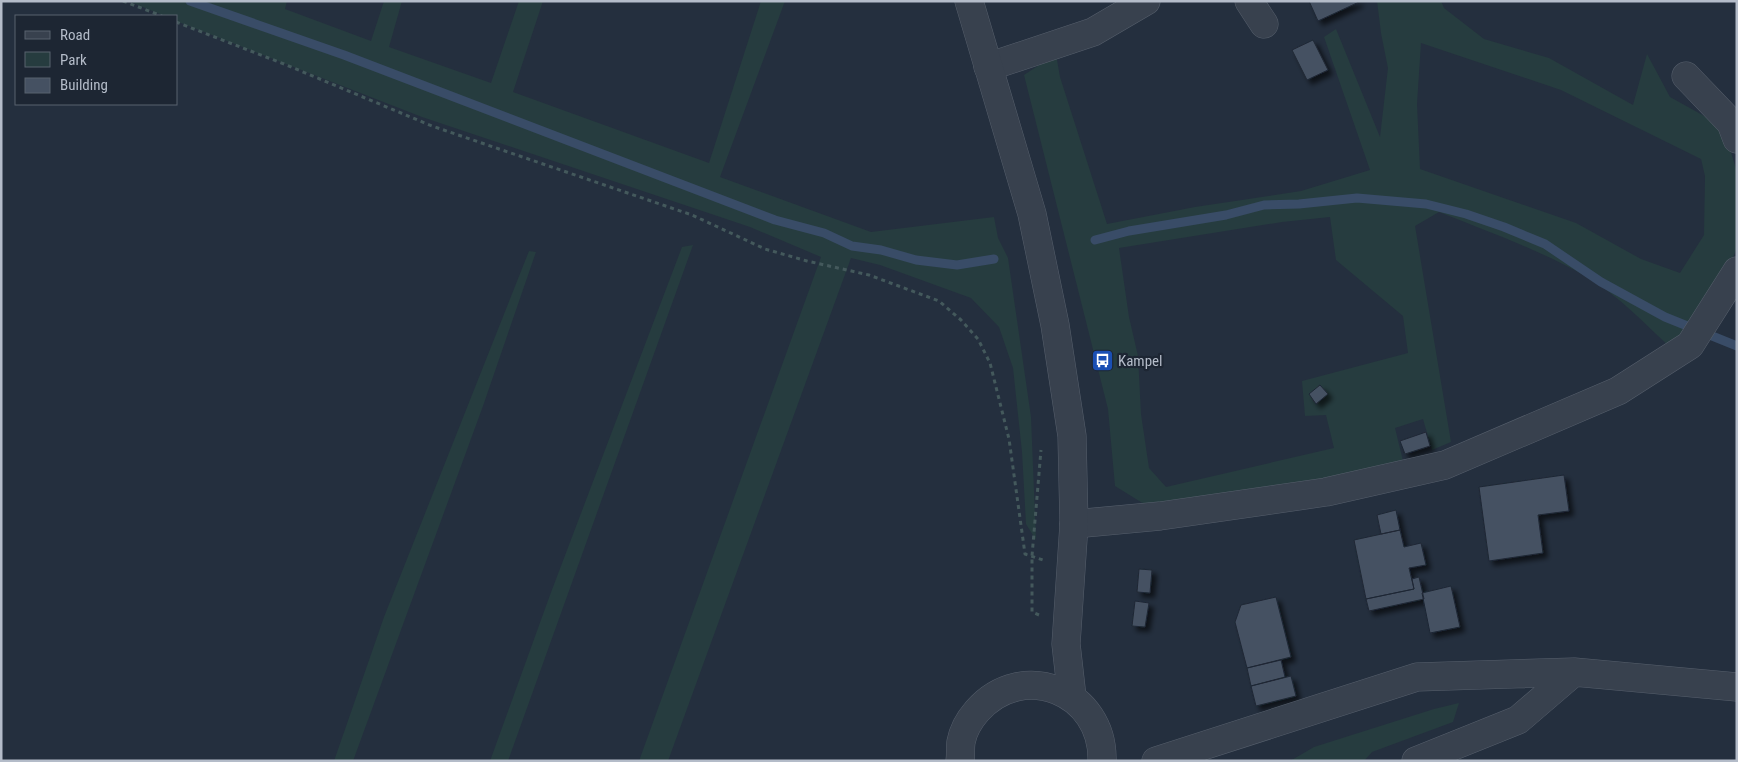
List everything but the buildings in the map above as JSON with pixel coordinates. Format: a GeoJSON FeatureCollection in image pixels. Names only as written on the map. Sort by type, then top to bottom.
{"type":"FeatureCollection","features":[{"type":"Feature","properties":{"kind":"street"},"geometry":{"type":"LineString","coordinates":[[969,1],[1032,214],[1055,326],[1072,436],[1074,524],[1066,635],[1072,697]]}},
{"type":"Feature","properties":{"kind":"street"},"geometry":{"type":"LineString","coordinates":[[988,67],[1093,32],[1146,1]]}},
{"type":"Feature","properties":{"kind":"street"},"geometry":{"type":"LineString","coordinates":[[1249,1],[1264,24]]}},
{"type":"Feature","properties":{"kind":"street"},"geometry":{"type":"LineString","coordinates":[[1686,76],[1731,123],[1737,139]]}},
{"type":"Feature","properties":{"kind":"street"},"geometry":{"type":"LineString","coordinates":[[1074,524],[1160,516],[1326,492],[1445,465],[1618,392],[1690,344],[1737,271]]}},
{"type":"Feature","properties":{"kind":"street"},"geometry":{"type":"LineString","coordinates":[[1029,685],[1040,675],[1066,635]]}},
{"type":"Feature","properties":{"kind":"street"},"geometry":{"type":"LineString","coordinates":[[1416,761],[1518,720],[1574,672]]}},
{"type":"Feature","properties":{"kind":"street"},"geometry":{"type":"LineString","coordinates":[[1156,761],[1417,677],[1574,672],[1737,686]]}},
{"type":"Feature","properties":{"kind":"street"},"geometry":{"type":"LineString","coordinates":[[960,761],[962,741],[970,719],[986,701],[1006,689],[1029,685],[1052,688],[1072,697],[1087,711],[1098,729],[1102,761]]}},
{"type":"Feature","properties":{"kind":"path"},"geometry":{"type":"LineString","coordinates":[[123,1],[159,15]]}},
{"type":"Feature","properties":{"kind":"path"},"geometry":{"type":"LineString","coordinates":[[178,23],[284,64],[432,126],[692,215],[765,249],[807,261],[868,274],[939,301],[961,320],[978,339],[990,363],[1009,439],[1025,554],[1070,568]]}},
{"type":"Feature","properties":{"kind":"path"},"geometry":{"type":"LineString","coordinates":[[1041,443],[1032,556],[1032,612],[1066,635]]}},
{"type":"Feature","properties":{"kind":"green space"},"geometry":{"type":"Polygon","coordinates":[[[128,1],[287,1],[285,9],[371,41],[384,1],[402,1],[389,47],[491,83],[519,1],[543,1],[513,92],[709,163],[761,1],[785,1],[720,177],[871,232],[994,217],[998,238],[1008,258],[1031,417],[1036,540],[1026,524],[1022,452],[1013,368],[999,327],[971,298],[880,265],[851,258],[668,761],[639,761],[821,257],[750,227],[422,117],[178,22],[178,15],[163,15],[128,1]]]}},
{"type":"Feature","properties":{"kind":"green space"},"geometry":{"type":"Polygon","coordinates":[[[1377,1],[1441,1],[1444,8],[1484,39],[1549,58],[1633,105],[1647,54],[1670,97],[1706,117],[1721,129],[1730,149],[1737,172],[1737,247],[1729,269],[1672,349],[1621,302],[1587,277],[1533,250],[1439,212],[1415,226],[1451,442],[1432,450],[1423,419],[1395,428],[1403,461],[1363,474],[1214,497],[1144,504],[1115,486],[1108,409],[1024,75],[1056,54],[1060,77],[1107,224],[1195,207],[1301,191],[1370,170],[1324,37],[1336,29],[1380,137],[1388,68],[1377,1]],[[1421,43],[1417,104],[1420,169],[1576,223],[1641,259],[1680,273],[1704,235],[1705,176],[1701,159],[1561,90],[1421,43]],[[1330,217],[1282,222],[1119,248],[1129,317],[1138,356],[1141,414],[1149,468],[1166,487],[1334,448],[1326,415],[1305,416],[1302,381],[1408,353],[1403,316],[1336,260],[1330,217]]]}},
{"type":"Feature","properties":{"kind":"green space"},"geometry":{"type":"Polygon","coordinates":[[[693,245],[508,761],[490,761],[550,595],[682,247],[693,245]]]}},
{"type":"Feature","properties":{"kind":"green space"},"geometry":{"type":"Polygon","coordinates":[[[529,251],[536,252],[483,406],[353,761],[334,761],[384,617],[529,251]]]}},
{"type":"Feature","properties":{"kind":"green space"},"geometry":{"type":"Polygon","coordinates":[[[1459,703],[1453,722],[1372,752],[1364,761],[1290,761],[1314,747],[1434,709],[1459,703]]]}},
{"type":"Feature","properties":{"kind":"waterway"},"geometry":{"type":"LineString","coordinates":[[190,1],[344,55],[775,220],[824,233],[852,246],[881,250],[916,260],[957,265],[994,259]]}},
{"type":"Feature","properties":{"kind":"waterway"},"geometry":{"type":"LineString","coordinates":[[1095,240],[1129,231],[1226,215],[1264,205],[1299,204],[1357,198],[1426,204],[1466,214],[1545,244],[1601,282],[1665,317],[1737,346]]}},
{"type":"Feature","properties":{"kind":"place","name":"Kampel"},"geometry":{"type":"Point","coordinates":[1102,361]}}]}
